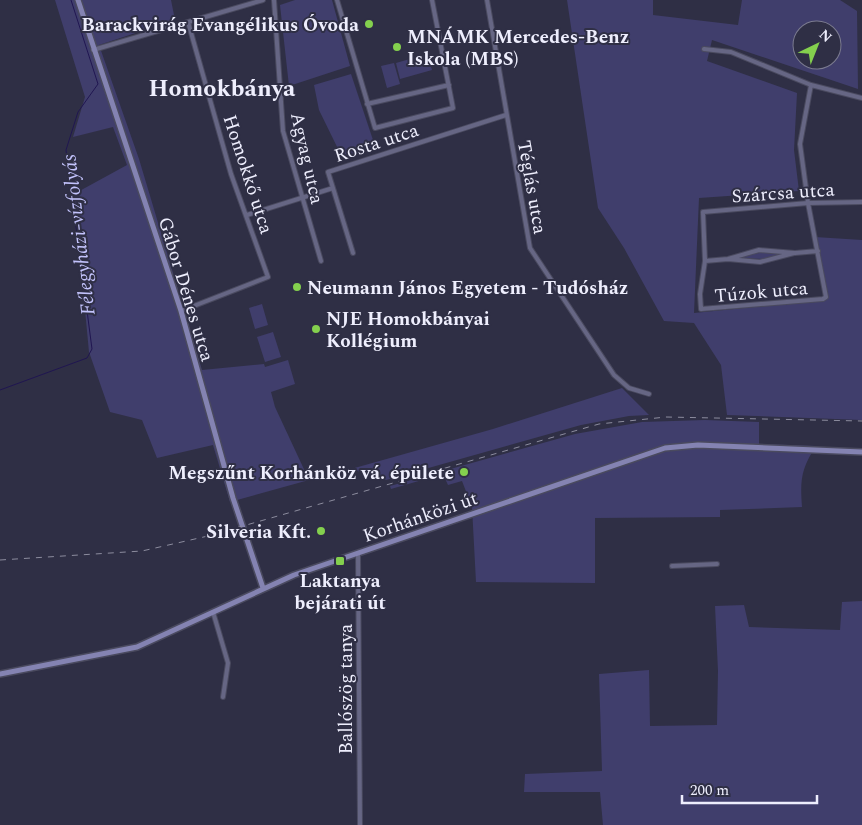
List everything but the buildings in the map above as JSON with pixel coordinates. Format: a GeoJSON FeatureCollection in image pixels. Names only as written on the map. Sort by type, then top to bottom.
{"type":"FeatureCollection","features":[{"type":"Feature","properties":{"kind":"street","name":"Gábor Dénes utca"},"geometry":{"type":"LineString","coordinates":[[78,0],[181,311],[234,498],[263,588]]}},
{"type":"Feature","properties":{"kind":"street"},"geometry":{"type":"LineString","coordinates":[[93,50],[263,0]]}},
{"type":"Feature","properties":{"kind":"street","name":"Agyag utca"},"geometry":{"type":"LineString","coordinates":[[274,0],[283,131],[301,198],[321,261]]}},
{"type":"Feature","properties":{"kind":"street"},"geometry":{"type":"LineString","coordinates":[[337,0],[375,128],[453,108],[432,0]]}},
{"type":"Feature","properties":{"kind":"street","name":"Téglás utca"},"geometry":{"type":"LineString","coordinates":[[487,0],[530,248],[614,375],[629,388],[649,394]]}},
{"type":"Feature","properties":{"kind":"street","name":"Homokkő utca"},"geometry":{"type":"LineString","coordinates":[[181,311],[268,277],[232,174],[188,22]]}},
{"type":"Feature","properties":{"kind":"street"},"geometry":{"type":"LineString","coordinates":[[704,49],[731,52],[811,85],[862,96]]}},
{"type":"Feature","properties":{"kind":"street"},"geometry":{"type":"LineString","coordinates":[[367,104],[448,85]]}},
{"type":"Feature","properties":{"kind":"street","name":"Túzok utca"},"geometry":{"type":"LineString","coordinates":[[705,211],[702,214],[705,261],[700,294],[700,307],[704,310],[823,299],[826,297],[808,203],[800,144],[811,85]]}},
{"type":"Feature","properties":{"kind":"street","name":"Rosta utca"},"geometry":{"type":"LineString","coordinates":[[247,215],[333,188],[328,172],[506,116]]}},
{"type":"Feature","properties":{"kind":"street"},"geometry":{"type":"LineString","coordinates":[[333,188],[353,253]]}},
{"type":"Feature","properties":{"kind":"street","name":"Szárcsa utca"},"geometry":{"type":"LineString","coordinates":[[705,211],[808,203],[862,202]]}},
{"type":"Feature","properties":{"kind":"street","name":"Túzok utca"},"geometry":{"type":"LineString","coordinates":[[728,259],[740,254],[760,250],[795,253]]}},
{"type":"Feature","properties":{"kind":"street","name":"Túzok utca"},"geometry":{"type":"LineString","coordinates":[[705,261],[728,259],[760,262],[795,253],[818,251]]}},
{"type":"Feature","properties":{"kind":"street","name":"Korhánközi út"},"geometry":{"type":"LineString","coordinates":[[0,674],[137,647],[263,588],[358,553],[665,448],[698,446],[862,452]]}},
{"type":"Feature","properties":{"kind":"street","name":"Ballószög tanya"},"geometry":{"type":"LineString","coordinates":[[358,553],[360,825]]}},
{"type":"Feature","properties":{"kind":"street"},"geometry":{"type":"LineString","coordinates":[[672,566],[717,564]]}},
{"type":"Feature","properties":{"kind":"street"},"geometry":{"type":"LineString","coordinates":[[213,612],[228,663],[223,698]]}},
{"type":"Feature","properties":{"kind":"shaded area"},"geometry":{"type":"Polygon","coordinates":[[[55,0],[171,0],[175,20],[99,45],[139,159],[202,370],[264,364],[265,367],[288,360],[295,384],[271,392],[275,407],[309,480],[230,502],[213,445],[157,458],[142,420],[110,412],[89,352],[74,194],[127,165],[113,127],[73,137],[85,97],[55,0]]]}},
{"type":"Feature","properties":{"kind":"shaded area"},"geometry":{"type":"Polygon","coordinates":[[[295,0],[332,0],[350,66],[289,86],[280,5],[295,0]]]}},
{"type":"Feature","properties":{"kind":"shaded area"},"geometry":{"type":"Polygon","coordinates":[[[567,0],[653,0],[653,15],[738,25],[742,0],[840,0],[857,11],[858,89],[801,70],[842,70],[842,20],[792,20],[792,67],[712,40],[707,61],[797,93],[794,150],[799,191],[699,198],[694,313],[824,300],[815,237],[862,240],[862,420],[727,415],[721,365],[694,323],[664,321],[624,248],[598,208],[567,0]]]}},
{"type":"Feature","properties":{"kind":"shaded area"},"geometry":{"type":"Polygon","coordinates":[[[427,54],[432,70],[400,79],[396,63],[427,54]]]}},
{"type":"Feature","properties":{"kind":"shaded area"},"geometry":{"type":"Polygon","coordinates":[[[394,63],[400,84],[387,88],[381,66],[394,63]]]}},
{"type":"Feature","properties":{"kind":"shaded area"},"geometry":{"type":"Polygon","coordinates":[[[351,74],[375,146],[342,157],[319,110],[314,85],[351,74]]]}},
{"type":"Feature","properties":{"kind":"shaded area"},"geometry":{"type":"Polygon","coordinates":[[[765,252],[784,254],[765,259],[737,258],[739,256],[765,252]]]}},
{"type":"Feature","properties":{"kind":"shaded area"},"geometry":{"type":"Polygon","coordinates":[[[262,304],[268,325],[255,329],[249,308],[262,304]]]}},
{"type":"Feature","properties":{"kind":"shaded area"},"geometry":{"type":"Polygon","coordinates":[[[273,332],[281,357],[265,362],[257,337],[273,332]]]}},
{"type":"Feature","properties":{"kind":"shaded area"},"geometry":{"type":"Polygon","coordinates":[[[622,388],[649,415],[629,416],[581,425],[386,480],[351,469],[493,429],[622,388]]]}},
{"type":"Feature","properties":{"kind":"shaded area"},"geometry":{"type":"Polygon","coordinates":[[[705,420],[759,422],[759,444],[816,446],[804,468],[801,489],[802,507],[720,510],[720,517],[595,518],[595,583],[476,582],[472,507],[462,481],[448,485],[443,474],[391,489],[390,486],[575,434],[642,422],[705,420]]]}},
{"type":"Feature","properties":{"kind":"shaded area"},"geometry":{"type":"Polygon","coordinates":[[[862,601],[862,825],[603,825],[600,792],[524,792],[525,774],[602,771],[599,674],[649,670],[650,726],[717,725],[718,671],[715,606],[744,605],[749,627],[840,630],[842,602],[862,601]]]}},
{"type":"Feature","properties":{"kind":"waterway","name":"Félegyházi-vízfolyás"},"geometry":{"type":"LineString","coordinates":[[0,390],[87,358],[92,349],[66,150],[78,112],[98,84],[71,0]]}},
{"type":"Feature","properties":{"kind":"railway"},"geometry":{"type":"LineString","coordinates":[[0,560],[142,551],[208,536],[599,424],[666,417],[862,421]]}},
{"type":"Feature","properties":{"kind":"place","name":"Barackvirág Evangélikus Óvoda"},"geometry":{"type":"Point","coordinates":[369,24]}},
{"type":"Feature","properties":{"kind":"place","name":"MNÁMK Mercedes-Benz Iskola (MBS)"},"geometry":{"type":"Point","coordinates":[397,47]}},
{"type":"Feature","properties":{"kind":"place","name":"Neumann János Egyetem - Tudósház"},"geometry":{"type":"Point","coordinates":[297,287]}},
{"type":"Feature","properties":{"kind":"place","name":"NJE Homokbányai Kollégium"},"geometry":{"type":"Point","coordinates":[316,329]}},
{"type":"Feature","properties":{"kind":"place","name":"Megszűnt Korhánköz vá. épülete"},"geometry":{"type":"Point","coordinates":[464,472]}},
{"type":"Feature","properties":{"kind":"place","name":"Silveria Kft."},"geometry":{"type":"Point","coordinates":[321,531]}},
{"type":"Feature","properties":{"kind":"place","name":"Laktanya bejárati út"},"geometry":{"type":"Point","coordinates":[340,561]}},
{"type":"Feature","properties":{"kind":"district","name":"Homokbánya"},"geometry":{"type":"Point","coordinates":[222,88]}}]}
